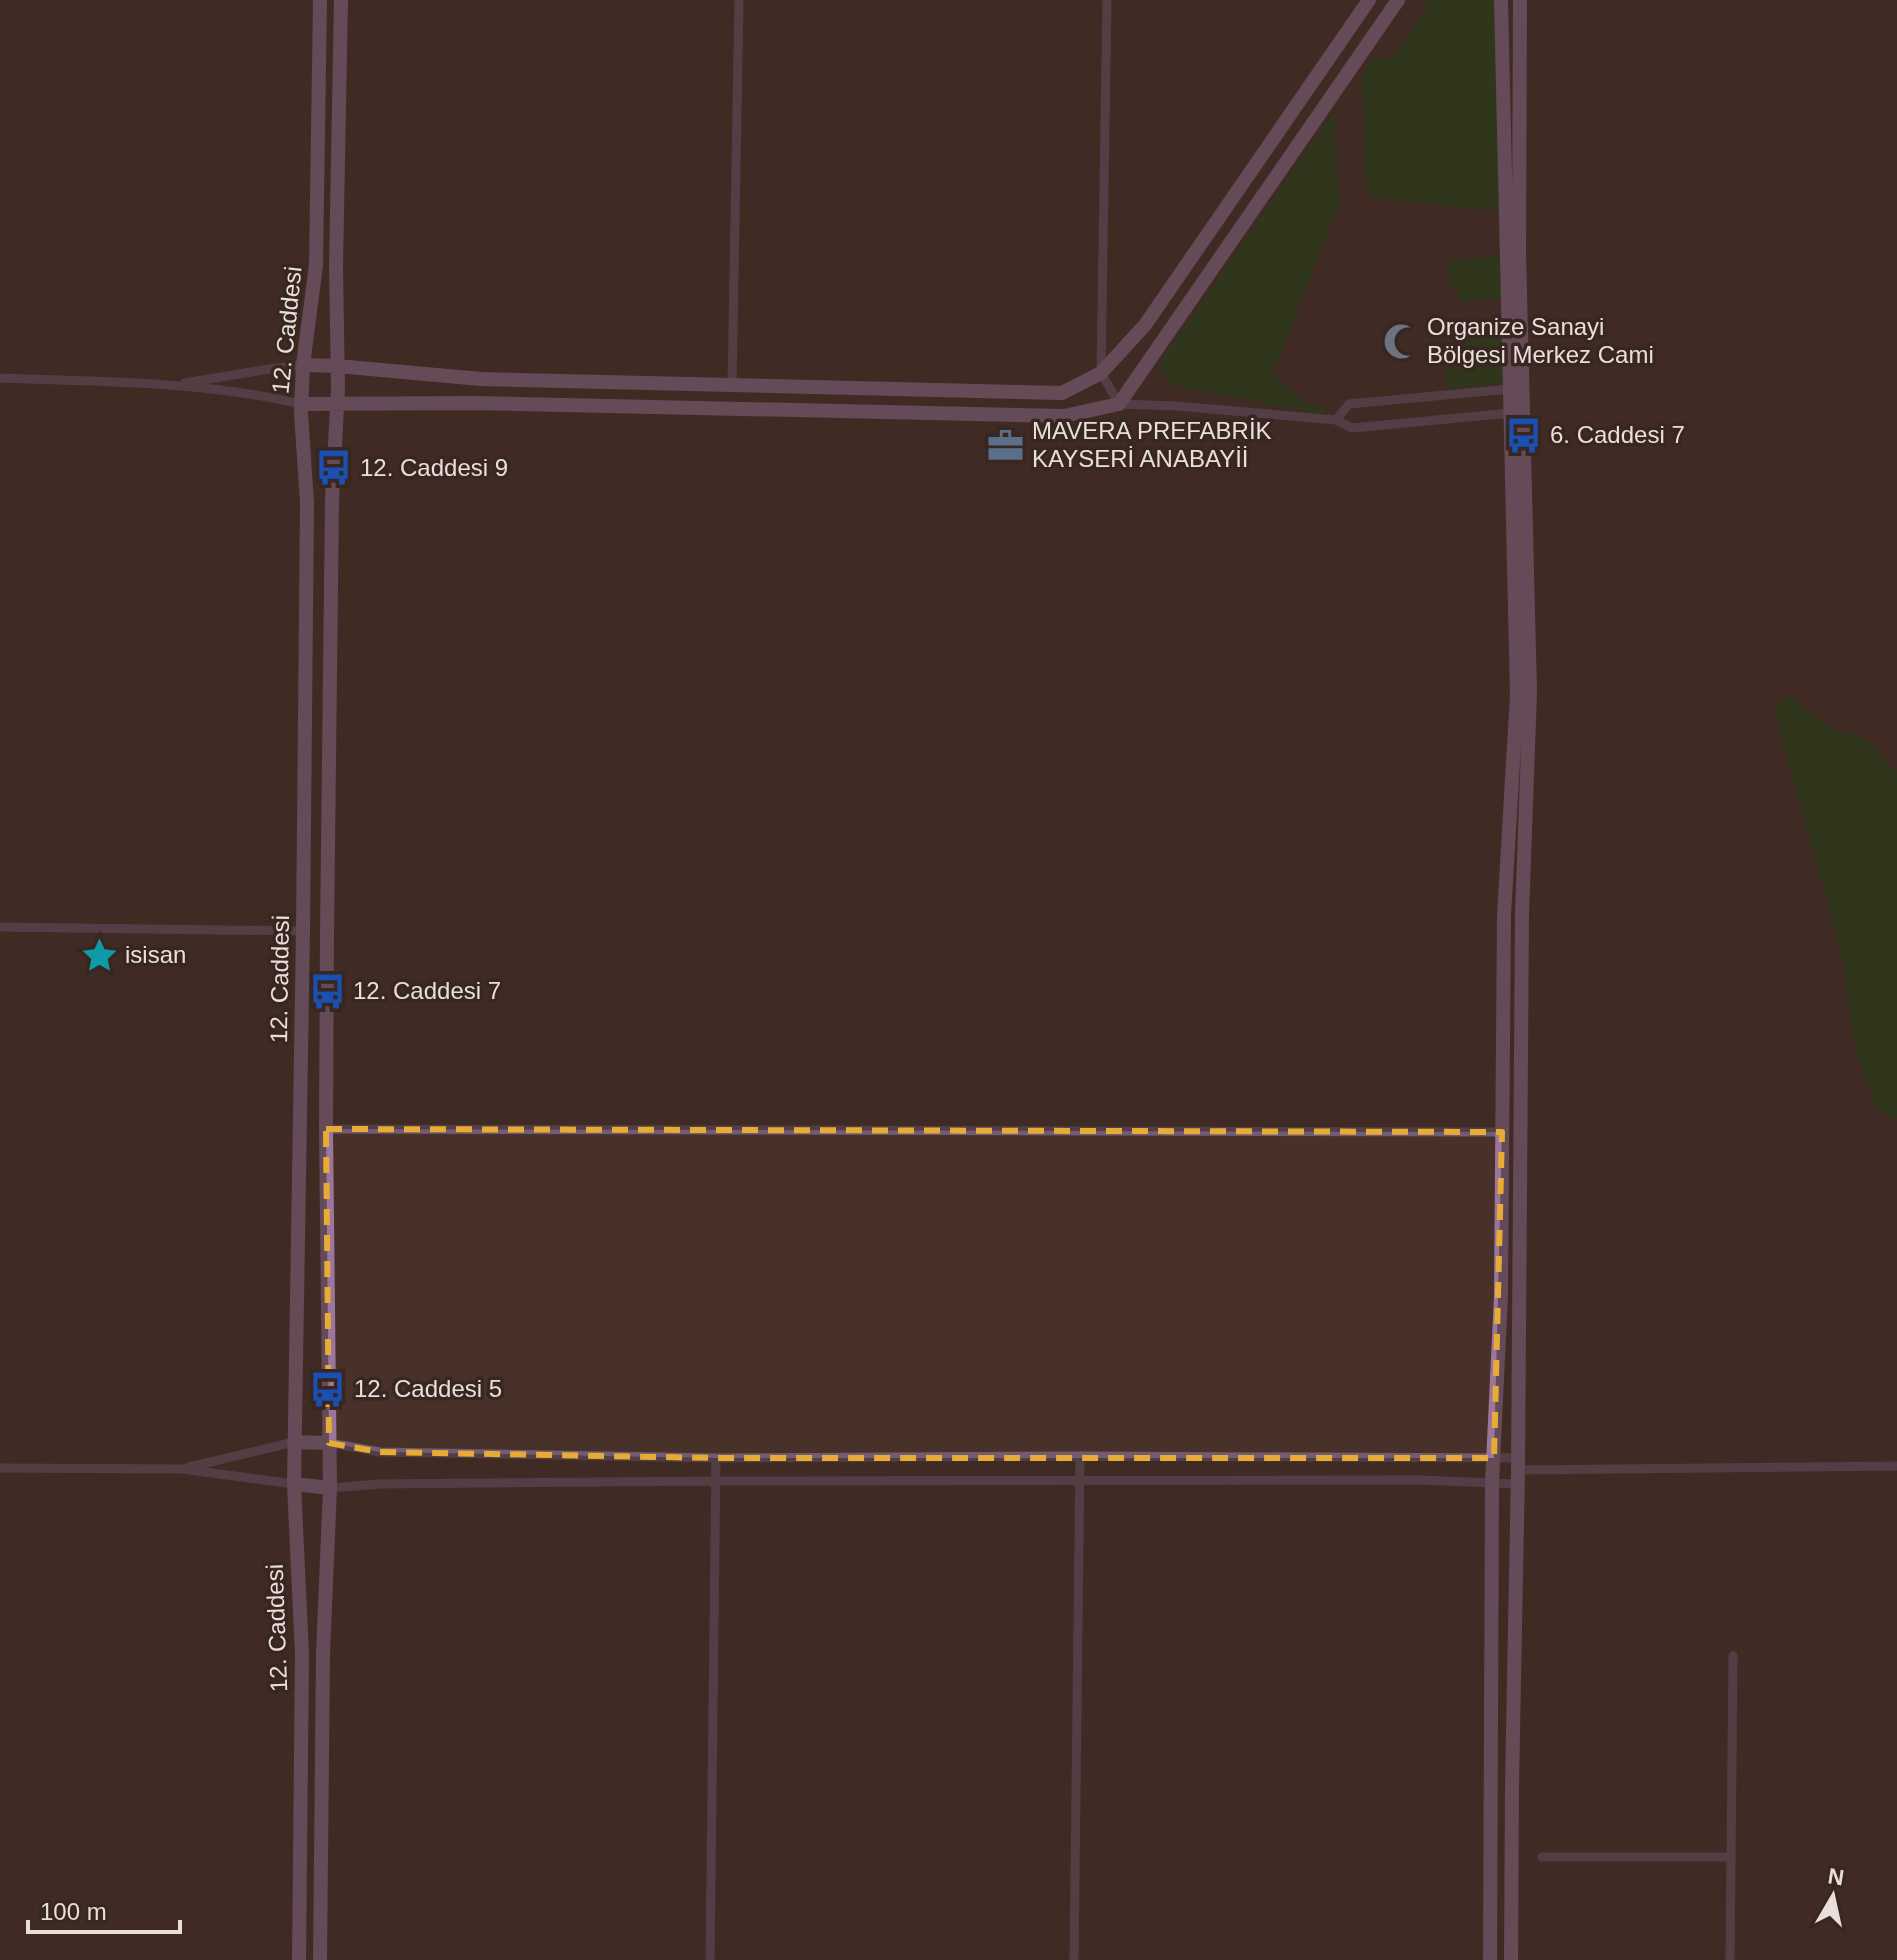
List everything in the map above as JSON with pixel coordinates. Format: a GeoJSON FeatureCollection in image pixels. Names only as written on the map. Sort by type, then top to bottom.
{"type":"FeatureCollection","features":[{"type":"Feature","properties":{"kind":"street","name":"12. Caddesi"},"geometry":{"type":"LineString","coordinates":[[299,1960],[302,1654],[294,1442],[307,503],[301,404],[316,265],[320,0]]}},
{"type":"Feature","properties":{"kind":"street","name":"12. Caddesi"},"geometry":{"type":"LineString","coordinates":[[320,1960],[323,1654],[330,1488],[326,1129],[341,0]]}},
{"type":"Feature","properties":{"kind":"street"},"geometry":{"type":"LineString","coordinates":[[732,407],[739,0]]}},
{"type":"Feature","properties":{"kind":"street"},"geometry":{"type":"LineString","coordinates":[[1107,0],[1101,373],[1119,404]]}},
{"type":"Feature","properties":{"kind":"street"},"geometry":{"type":"LineString","coordinates":[[174,385],[303,365],[481,379],[1062,393],[1101,373],[1145,325],[1369,0]]}},
{"type":"Feature","properties":{"kind":"street"},"geometry":{"type":"LineString","coordinates":[[1119,404],[1398,0]]}},
{"type":"Feature","properties":{"kind":"street"},"geometry":{"type":"LineString","coordinates":[[1490,1960],[1492,1483],[1501,1295],[1504,915],[1517,695],[1501,0]]}},
{"type":"Feature","properties":{"kind":"street"},"geometry":{"type":"LineString","coordinates":[[1511,1960],[1522,914],[1530,692],[1519,251],[1520,0]]}},
{"type":"Feature","properties":{"kind":"street"},"geometry":{"type":"LineString","coordinates":[[0,378],[174,385],[301,404],[337,405],[474,403],[1064,416],[1119,404],[1336,420],[1352,428],[1511,413]]}},
{"type":"Feature","properties":{"kind":"street"},"geometry":{"type":"LineString","coordinates":[[1336,420],[1349,404],[1510,389]]}},
{"type":"Feature","properties":{"kind":"street"},"geometry":{"type":"LineString","coordinates":[[0,927],[303,931]]}},
{"type":"Feature","properties":{"kind":"street"},"geometry":{"type":"LineString","coordinates":[[326,1129],[1502,1132]]}},
{"type":"Feature","properties":{"kind":"street"},"geometry":{"type":"LineString","coordinates":[[182,1469],[294,1442],[329,1443],[380,1452],[716,1458],[1494,1458],[1518,1471]]}},
{"type":"Feature","properties":{"kind":"street"},"geometry":{"type":"LineString","coordinates":[[1074,1960],[1080,1456]]}},
{"type":"Feature","properties":{"kind":"street"},"geometry":{"type":"LineString","coordinates":[[710,1960],[716,1458]]}},
{"type":"Feature","properties":{"kind":"street"},"geometry":{"type":"LineString","coordinates":[[0,1468],[182,1469],[330,1488],[380,1484],[716,1481],[1421,1480],[1492,1483],[1518,1471],[1897,1466]]}},
{"type":"Feature","properties":{"kind":"street"},"geometry":{"type":"LineString","coordinates":[[1730,1960],[1733,1656]]}},
{"type":"Feature","properties":{"kind":"street"},"geometry":{"type":"LineString","coordinates":[[1490,1786],[1512,1786]]}},
{"type":"Feature","properties":{"kind":"street"},"geometry":{"type":"LineString","coordinates":[[1542,1857],[1731,1857]]}},
{"type":"Feature","properties":{"kind":"highlighted area"},"geometry":{"type":"Polygon","coordinates":[[[326,1129],[1502,1132],[1494,1458],[716,1458],[380,1452],[329,1443],[326,1129]]]}},
{"type":"Feature","properties":{"kind":"shaded area"},"geometry":{"type":"Polygon","coordinates":[[[0,0],[1897,0],[1897,1960],[0,1960],[0,0]]]}},
{"type":"Feature","properties":{"kind":"green space"},"geometry":{"type":"Polygon","coordinates":[[[1428,0],[1496,0],[1500,143],[1498,211],[1375,198],[1370,195],[1366,185],[1362,75],[1374,58],[1388,57],[1397,51],[1428,0]]]}},
{"type":"Feature","properties":{"kind":"green space"},"geometry":{"type":"Polygon","coordinates":[[[1335,111],[1336,173],[1340,201],[1273,374],[1306,403],[1325,406],[1327,411],[1321,414],[1172,385],[1163,373],[1162,359],[1335,111]]]}},
{"type":"Feature","properties":{"kind":"green space"},"geometry":{"type":"Polygon","coordinates":[[[1501,256],[1504,298],[1459,301],[1458,287],[1450,287],[1448,260],[1501,256]]]}},
{"type":"Feature","properties":{"kind":"green space"},"geometry":{"type":"Polygon","coordinates":[[[1502,336],[1505,384],[1447,388],[1445,348],[1463,347],[1463,339],[1502,336]]]}},
{"type":"Feature","properties":{"kind":"green space"},"geometry":{"type":"Polygon","coordinates":[[[1790,696],[1837,732],[1869,741],[1897,772],[1897,1118],[1879,1113],[1856,1054],[1842,956],[1775,713],[1780,701],[1790,696]]]}},
{"type":"Feature","properties":{"kind":"place","name":"Organize Sanayi Bölgesi Merkez Cami"},"geometry":{"type":"Point","coordinates":[1401,341]}},
{"type":"Feature","properties":{"kind":"place","name":"6. Caddesi 7"},"geometry":{"type":"Point","coordinates":[1524,435]}},
{"type":"Feature","properties":{"kind":"place","name":"MAVERA PREFABRİK KAYSERİ ANABAYİİ"},"geometry":{"type":"Point","coordinates":[1006,445]}},
{"type":"Feature","properties":{"kind":"place","name":"12. Caddesi 9"},"geometry":{"type":"Point","coordinates":[334,468]}},
{"type":"Feature","properties":{"kind":"place","name":"isisan"},"geometry":{"type":"Point","coordinates":[99,955]}},
{"type":"Feature","properties":{"kind":"place","name":"12. Caddesi 7"},"geometry":{"type":"Point","coordinates":[327,991]}},
{"type":"Feature","properties":{"kind":"place","name":"12. Caddesi 5"},"geometry":{"type":"Point","coordinates":[328,1389]}}]}
